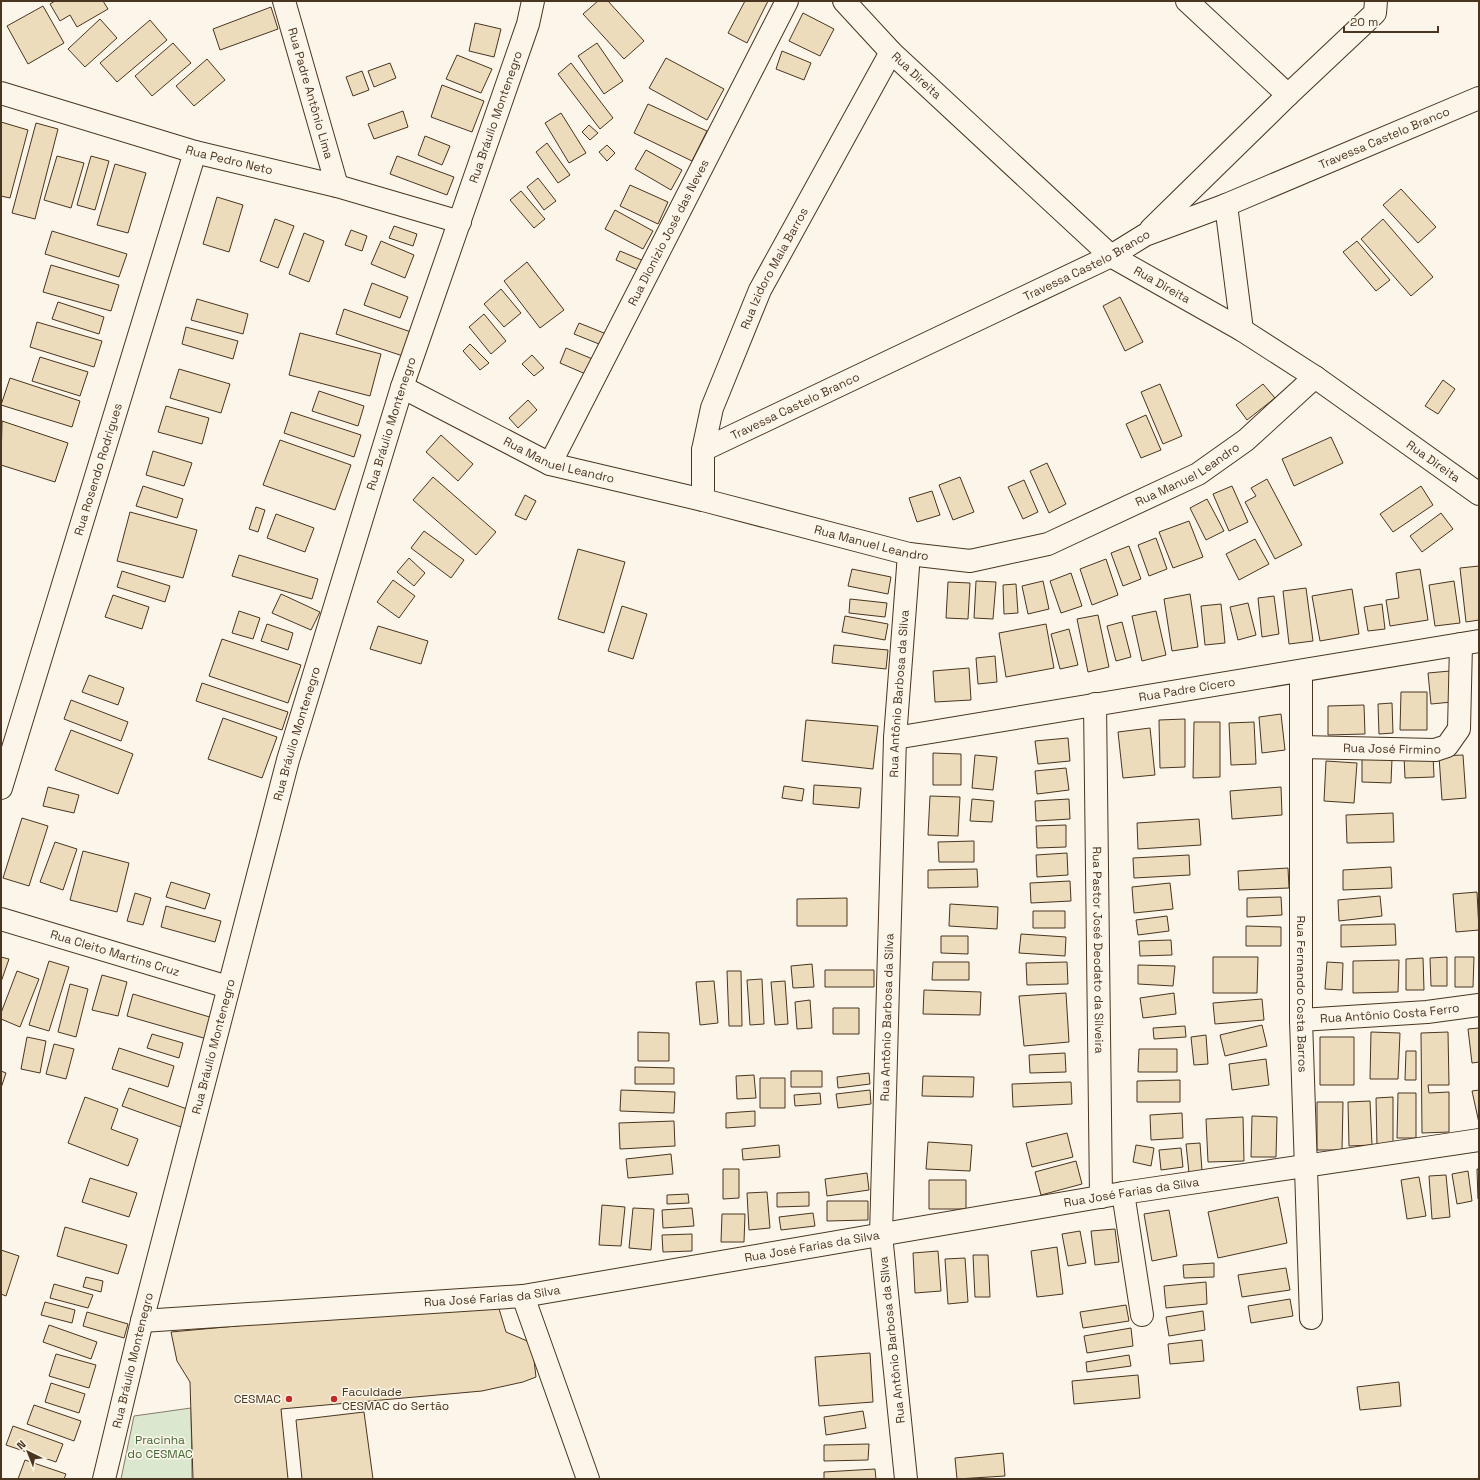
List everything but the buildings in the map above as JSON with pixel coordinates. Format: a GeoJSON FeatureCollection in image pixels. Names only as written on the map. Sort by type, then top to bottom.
{"type":"FeatureCollection","features":[{"type":"Feature","properties":{"kind":"street","name":"Rua Padre Antônio Lima"},"geometry":{"type":"LineString","coordinates":[[284,1],[337,186]]}},
{"type":"Feature","properties":{"kind":"street","name":"Rua Bráulio Montenegro"},"geometry":{"type":"LineString","coordinates":[[104,1479],[142,1321],[288,760],[402,387],[528,24],[533,1]]}},
{"type":"Feature","properties":{"kind":"street","name":"Rua Dionizio José das Neves"},"geometry":{"type":"LineString","coordinates":[[550,464],[787,1]]}},
{"type":"Feature","properties":{"kind":"street","name":"Rua Direita"},"geometry":{"type":"LineString","coordinates":[[844,1],[891,52],[1111,256],[1242,330],[1315,377],[1479,494]]}},
{"type":"Feature","properties":{"kind":"street"},"geometry":{"type":"LineString","coordinates":[[1187,1],[1288,95]]}},
{"type":"Feature","properties":{"kind":"street"},"geometry":{"type":"LineString","coordinates":[[1145,235],[1288,95],[1375,13],[1376,1]]}},
{"type":"Feature","properties":{"kind":"street","name":"Rua Izidoro Maia Barros"},"geometry":{"type":"LineString","coordinates":[[703,500],[703,450],[712,408],[760,290],[891,52]]}},
{"type":"Feature","properties":{"kind":"street","name":"Rua Pedro Neto"},"geometry":{"type":"LineString","coordinates":[[1,93],[195,152],[337,186],[460,222]]}},
{"type":"Feature","properties":{"kind":"street","name":"Travessa Castelo Branco"},"geometry":{"type":"LineString","coordinates":[[703,450],[1111,256],[1145,235],[1226,204],[1479,98]]}},
{"type":"Feature","properties":{"kind":"street","name":"Rua Rosendo Rodrigues"},"geometry":{"type":"LineString","coordinates":[[1,788],[195,152]]}},
{"type":"Feature","properties":{"kind":"street"},"geometry":{"type":"LineString","coordinates":[[1226,204],[1242,330]]}},
{"type":"Feature","properties":{"kind":"street","name":"Rua Manuel Leandro"},"geometry":{"type":"LineString","coordinates":[[402,387],[550,464],[703,500],[909,554],[970,562],[1048,544],[1198,474],[1246,440],[1315,377]]}},
{"type":"Feature","properties":{"kind":"street","name":"Rua Antônio Barbosa da Silva"},"geometry":{"type":"LineString","coordinates":[[906,1479],[881,1235],[895,738],[909,554]]}},
{"type":"Feature","properties":{"kind":"street","name":"Rua Padre Cícero"},"geometry":{"type":"LineString","coordinates":[[895,738],[1470,642]]}},
{"type":"Feature","properties":{"kind":"street","name":"Rua José Firmino"},"geometry":{"type":"LineString","coordinates":[[1302,747],[1435,750],[1447,746],[1459,729],[1470,642]]}},
{"type":"Feature","properties":{"kind":"street","name":"Rua Fernando Costa Barros"},"geometry":{"type":"LineString","coordinates":[[1301,671],[1301,1020],[1311,1318]]}},
{"type":"Feature","properties":{"kind":"street","name":"Rua Pastor José Deodato da Silveira"},"geometry":{"type":"LineString","coordinates":[[1095,704],[1101,1197]]}},
{"type":"Feature","properties":{"kind":"street","name":"Rua Cleito Martins Cruz"},"geometry":{"type":"LineString","coordinates":[[1,919],[228,987]]}},
{"type":"Feature","properties":{"kind":"street","name":"Rua Antônio Costa Ferro"},"geometry":{"type":"LineString","coordinates":[[1301,1020],[1427,1012],[1479,1005]]}},
{"type":"Feature","properties":{"kind":"street","name":"Rua José Farias da Silva"},"geometry":{"type":"LineString","coordinates":[[142,1321],[523,1296],[1123,1193],[1306,1167],[1479,1140]]}},
{"type":"Feature","properties":{"kind":"street"},"geometry":{"type":"LineString","coordinates":[[1123,1193],[1142,1315]]}},
{"type":"Feature","properties":{"kind":"street"},"geometry":{"type":"LineString","coordinates":[[523,1296],[588,1479]]}},
{"type":"Feature","properties":{"kind":"green space","name":"Pracinha do CESMAC"},"geometry":{"type":"Polygon","coordinates":[[[191,1408],[192,1479],[121,1479],[134,1416],[191,1408]]]}},
{"type":"Feature","properties":{"kind":"place","name":"CESMAC"},"geometry":{"type":"Point","coordinates":[289,1399]}},
{"type":"Feature","properties":{"kind":"place","name":"Faculdade CESMAC do Sertão"},"geometry":{"type":"Point","coordinates":[334,1399]}}]}
